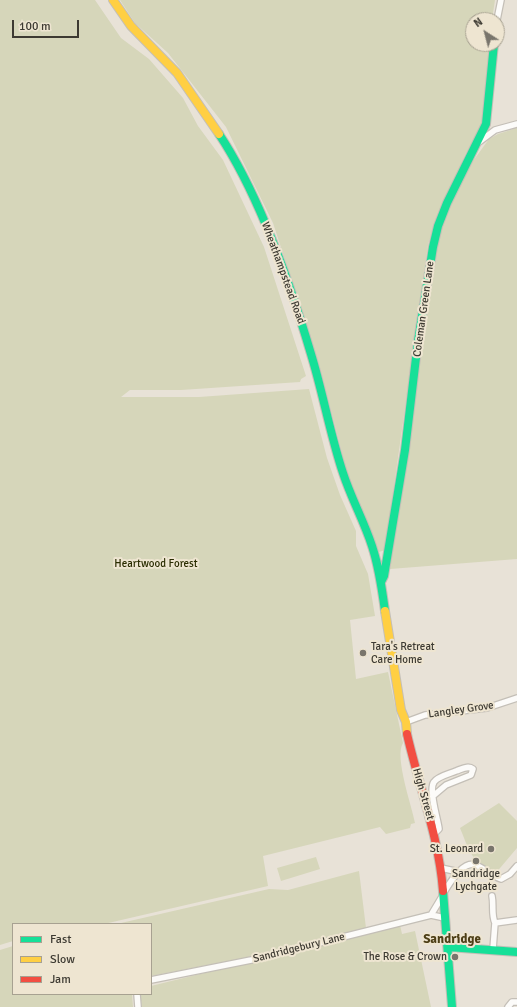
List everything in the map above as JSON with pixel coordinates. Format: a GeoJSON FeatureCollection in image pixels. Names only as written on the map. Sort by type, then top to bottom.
{"type":"FeatureCollection","features":[{"type":"Feature","properties":{"kind":"main road","name":"Wheathampstead Road"},"geometry":{"type":"LineString","coordinates":[[113,0],[131,26],[177,73],[194,97],[229,149],[261,214],[281,264],[308,346],[343,474],[372,545],[380,583]]}},
{"type":"Feature","properties":{"kind":"main road","name":"Coleman Green Lane"},"geometry":{"type":"LineString","coordinates":[[380,583],[384,576],[405,450],[418,341],[433,247],[438,226],[479,142],[486,124],[493,52]]}},
{"type":"Feature","properties":{"kind":"main road","name":"High Street"},"geometry":{"type":"LineString","coordinates":[[380,583],[396,682],[441,868],[452,1007]]}},
{"type":"Feature","properties":{"kind":"main road"},"geometry":{"type":"LineString","coordinates":[[448,947],[517,952]]}},
{"type":"Feature","properties":{"kind":"street"},"geometry":{"type":"LineString","coordinates":[[499,12],[501,0]]}},
{"type":"Feature","properties":{"kind":"street"},"geometry":{"type":"LineString","coordinates":[[486,124],[495,130]]}},
{"type":"Feature","properties":{"kind":"street"},"geometry":{"type":"LineString","coordinates":[[479,142],[495,130],[517,124]]}},
{"type":"Feature","properties":{"kind":"street","name":"Langley Grove"},"geometry":{"type":"LineString","coordinates":[[406,722],[425,715],[487,708],[517,698]]}},
{"type":"Feature","properties":{"kind":"street"},"geometry":{"type":"LineString","coordinates":[[433,796],[446,785],[472,775],[473,769],[470,767],[464,768],[435,780],[432,786],[433,796],[439,828],[434,834]]}},
{"type":"Feature","properties":{"kind":"street"},"geometry":{"type":"LineString","coordinates":[[431,915],[459,872],[472,864],[501,879],[510,874],[517,866]]}},
{"type":"Feature","properties":{"kind":"street"},"geometry":{"type":"LineString","coordinates":[[441,868],[459,872]]}},
{"type":"Feature","properties":{"kind":"street"},"geometry":{"type":"LineString","coordinates":[[492,896],[494,902],[493,918],[495,923],[493,950]]}},
{"type":"Feature","properties":{"kind":"street","name":"Sandridgebury Lane"},"geometry":{"type":"LineString","coordinates":[[152,980],[251,960],[431,915],[445,918]]}},
{"type":"Feature","properties":{"kind":"street"},"geometry":{"type":"LineString","coordinates":[[495,923],[517,920]]}},
{"type":"Feature","properties":{"kind":"street"},"geometry":{"type":"LineString","coordinates":[[137,995],[138,1007]]}},
{"type":"Feature","properties":{"kind":"street"},"geometry":{"type":"LineString","coordinates":[[508,1007],[512,1002],[517,1002]]}},
{"type":"Feature","properties":{"kind":"green space","name":"Heartwood Forest"},"geometry":{"type":"Polygon","coordinates":[[[0,0],[95,0],[121,38],[149,59],[183,98],[198,126],[223,160],[264,247],[306,376],[301,379],[300,382],[181,390],[130,390],[121,397],[199,397],[309,389],[327,458],[340,495],[356,531],[356,546],[368,574],[375,616],[350,620],[356,679],[388,672],[403,743],[401,759],[404,782],[415,823],[411,824],[410,828],[386,834],[380,827],[263,856],[268,886],[108,923],[12,923],[12,941],[0,945],[0,0]]]}},
{"type":"Feature","properties":{"kind":"green space"},"geometry":{"type":"Polygon","coordinates":[[[120,0],[495,0],[493,12],[465,12],[465,52],[489,52],[483,122],[465,155],[434,225],[428,245],[385,550],[379,552],[350,484],[319,364],[273,223],[226,127],[168,53],[135,23],[120,0]]]}},
{"type":"Feature","properties":{"kind":"green space"},"geometry":{"type":"Polygon","coordinates":[[[517,128],[517,559],[390,569],[409,449],[415,391],[436,243],[448,209],[473,161],[489,139],[498,134],[517,128]]]}},
{"type":"Feature","properties":{"kind":"green space"},"geometry":{"type":"Polygon","coordinates":[[[499,803],[517,821],[517,848],[495,874],[476,860],[472,855],[460,828],[499,803]]]}},
{"type":"Feature","properties":{"kind":"green space"},"geometry":{"type":"Polygon","coordinates":[[[316,857],[320,869],[281,881],[277,868],[316,857]]]}},
{"type":"Feature","properties":{"kind":"green space"},"geometry":{"type":"Polygon","coordinates":[[[359,871],[366,928],[244,958],[152,976],[152,923],[121,923],[269,889],[288,890],[359,871]]]}},
{"type":"Feature","properties":{"kind":"green space"},"geometry":{"type":"Polygon","coordinates":[[[400,925],[402,934],[415,931],[431,1007],[142,1007],[140,995],[152,995],[152,986],[400,925]]]}},
{"type":"Feature","properties":{"kind":"green space"},"geometry":{"type":"Polygon","coordinates":[[[12,946],[12,995],[132,995],[133,1007],[0,1007],[0,950],[12,946]]]}},
{"type":"Feature","properties":{"kind":"traffic: fast"},"geometry":{"type":"LineString","coordinates":[[381,582],[384,576],[405,450],[418,341],[433,247],[438,226],[447,203],[486,124],[493,52]]}},
{"type":"Feature","properties":{"kind":"traffic: fast"},"geometry":{"type":"LineString","coordinates":[[219,134],[234,158],[261,212],[294,298],[343,473],[369,537],[374,554],[380,578],[385,611]]}},
{"type":"Feature","properties":{"kind":"traffic: fast"},"geometry":{"type":"LineString","coordinates":[[443,891],[452,1007]]}},
{"type":"Feature","properties":{"kind":"traffic: fast"},"geometry":{"type":"LineString","coordinates":[[448,947],[517,952]]}},
{"type":"Feature","properties":{"kind":"traffic: slow"},"geometry":{"type":"LineString","coordinates":[[113,0],[131,26],[177,73],[219,134]]}},
{"type":"Feature","properties":{"kind":"traffic: slow"},"geometry":{"type":"LineString","coordinates":[[385,611],[401,710],[406,722],[407,734]]}},
{"type":"Feature","properties":{"kind":"traffic: jam"},"geometry":{"type":"LineString","coordinates":[[407,734],[433,832],[441,871],[443,891]]}},
{"type":"Feature","properties":{"kind":"place","name":"Tara's Retreat Care Home"},"geometry":{"type":"Point","coordinates":[363,653]}},
{"type":"Feature","properties":{"kind":"place","name":"St. Leonard"},"geometry":{"type":"Point","coordinates":[491,849]}},
{"type":"Feature","properties":{"kind":"place","name":"Sandridge Lychgate"},"geometry":{"type":"Point","coordinates":[476,861]}},
{"type":"Feature","properties":{"kind":"place","name":"The Rose & Crown"},"geometry":{"type":"Point","coordinates":[455,957]}},
{"type":"Feature","properties":{"kind":"district","name":"Sandridge"},"geometry":{"type":"Point","coordinates":[452,940]}}]}
